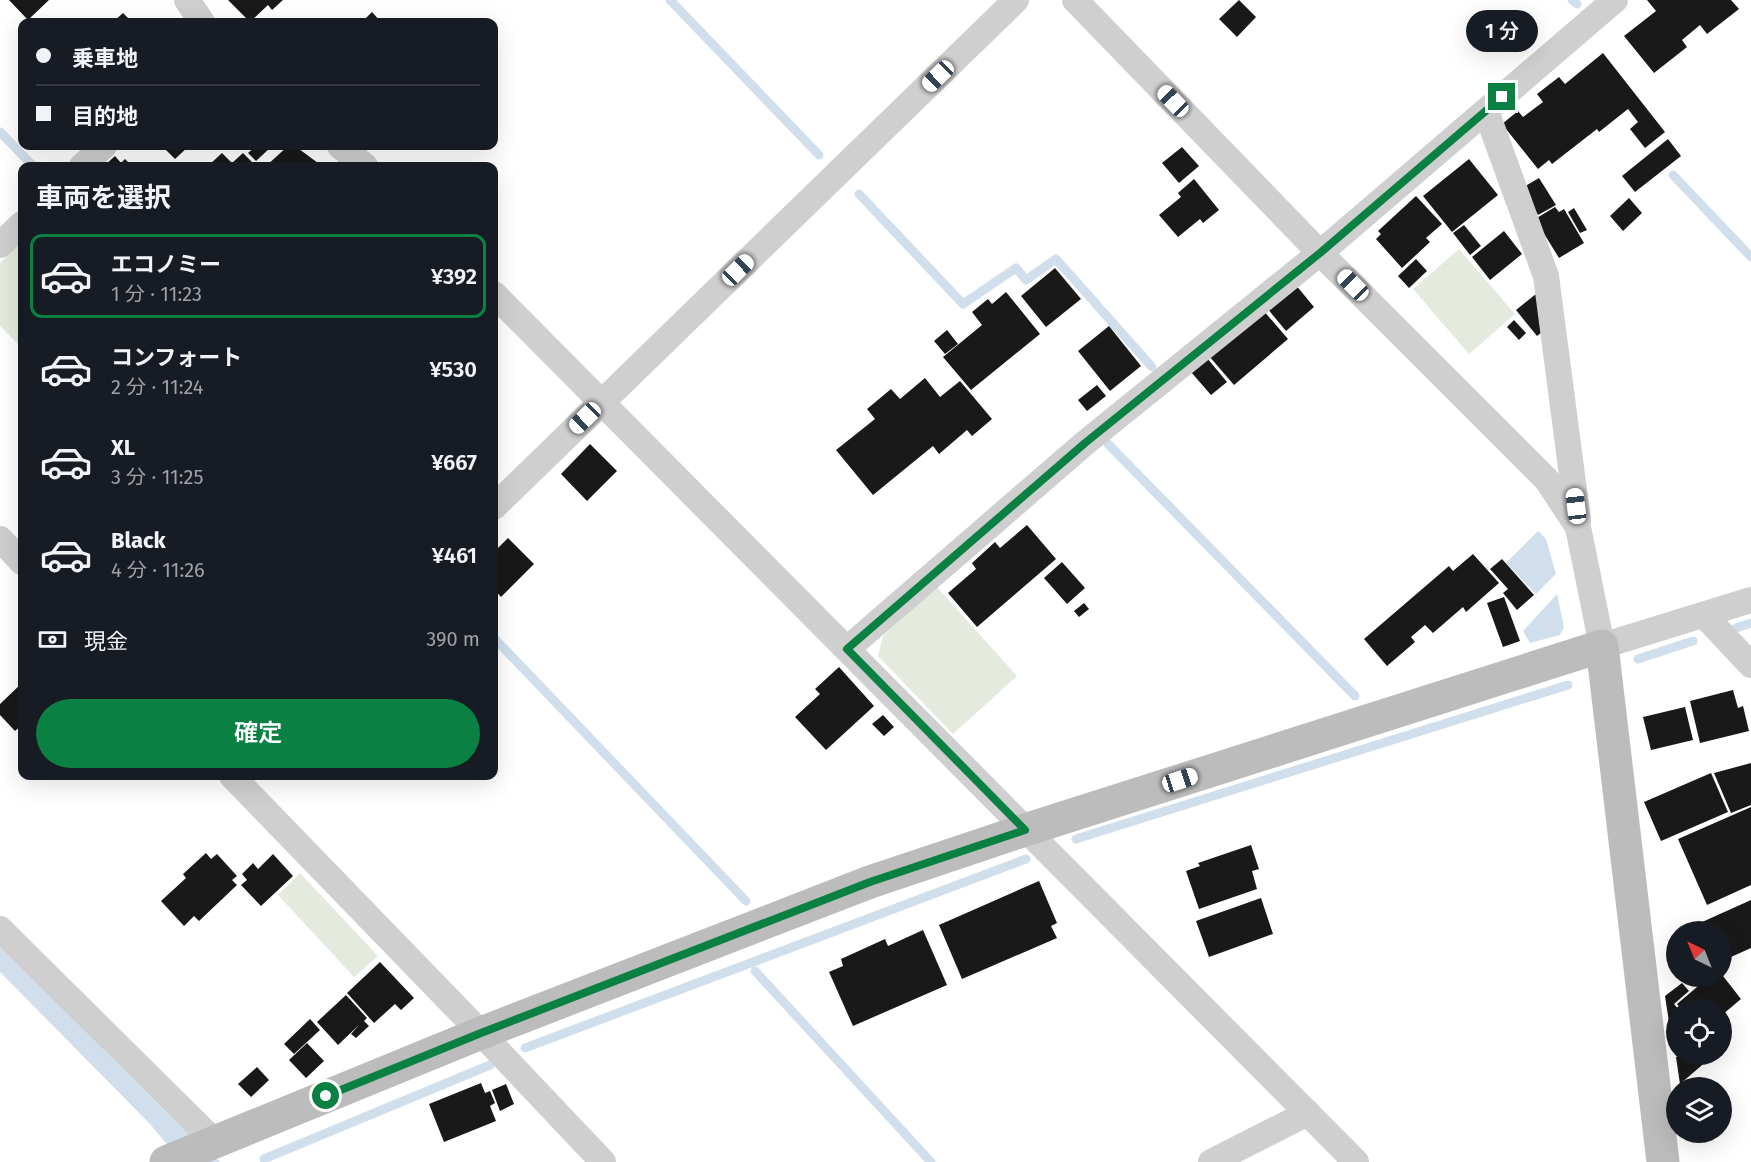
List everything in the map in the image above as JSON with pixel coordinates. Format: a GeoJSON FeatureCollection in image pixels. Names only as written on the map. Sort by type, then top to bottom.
{"type":"FeatureCollection","features":[{"type":"Feature","properties":{"kind":"street"},"geometry":{"type":"LineString","coordinates":[[187,0],[199,18]]}},
{"type":"Feature","properties":{"kind":"street"},"geometry":{"type":"LineString","coordinates":[[498,503],[1016,0]]}},
{"type":"Feature","properties":{"kind":"street"},"geometry":{"type":"LineString","coordinates":[[1075,0],[1320,253],[1547,480],[1578,527]]}},
{"type":"Feature","properties":{"kind":"street"},"geometry":{"type":"LineString","coordinates":[[847,649],[1085,443],[1320,253],[1615,0]]}},
{"type":"Feature","properties":{"kind":"street"},"geometry":{"type":"LineString","coordinates":[[1486,111],[1546,276],[1578,527],[1602,646],[1663,1162]]}},
{"type":"Feature","properties":{"kind":"street"},"geometry":{"type":"LineString","coordinates":[[86,162],[100,150]]}},
{"type":"Feature","properties":{"kind":"street"},"geometry":{"type":"LineString","coordinates":[[345,150],[360,162]]}},
{"type":"Feature","properties":{"kind":"street"},"geometry":{"type":"LineString","coordinates":[[0,245],[18,228]]}},
{"type":"Feature","properties":{"kind":"street"},"geometry":{"type":"LineString","coordinates":[[498,298],[1356,1162]]}},
{"type":"Feature","properties":{"kind":"street"},"geometry":{"type":"LineString","coordinates":[[0,539],[18,558]]}},
{"type":"Feature","properties":{"kind":"street"},"geometry":{"type":"LineString","coordinates":[[167,1161],[481,1033],[870,882],[1025,830],[1751,600]]}},
{"type":"Feature","properties":{"kind":"street"},"geometry":{"type":"LineString","coordinates":[[1704,615],[1751,665]]}},
{"type":"Feature","properties":{"kind":"street"},"geometry":{"type":"LineString","coordinates":[[236,780],[603,1162]]}},
{"type":"Feature","properties":{"kind":"street"},"geometry":{"type":"LineString","coordinates":[[0,930],[214,1141]]}},
{"type":"Feature","properties":{"kind":"street"},"geometry":{"type":"LineString","coordinates":[[1211,1162],[1308,1113]]}},
{"type":"Feature","properties":{"kind":"shaded area"},"geometry":{"type":"Polygon","coordinates":[[[18,245],[18,344],[0,326],[0,263],[18,245]]]}},
{"type":"Feature","properties":{"kind":"shaded area"},"geometry":{"type":"Polygon","coordinates":[[[1459,249],[1515,314],[1469,354],[1413,289],[1459,249]]]}},
{"type":"Feature","properties":{"kind":"shaded area"},"geometry":{"type":"Polygon","coordinates":[[[936,586],[1017,676],[953,734],[878,656],[883,636],[936,586]]]}},
{"type":"Feature","properties":{"kind":"shaded area"},"geometry":{"type":"Polygon","coordinates":[[[300,873],[378,956],[354,977],[278,895],[300,873]]]}},
{"type":"Feature","properties":{"kind":"water"},"geometry":{"type":"Polygon","coordinates":[[[1538,531],[1546,539],[1556,574],[1536,594],[1506,563],[1538,531]]]}},
{"type":"Feature","properties":{"kind":"water"},"geometry":{"type":"Polygon","coordinates":[[[1557,594],[1564,627],[1560,635],[1530,643],[1523,631],[1557,594]]]}},
{"type":"Feature","properties":{"kind":"water"},"geometry":{"type":"Polygon","coordinates":[[[0,947],[167,1113],[220,1162],[182,1162],[149,1123],[0,972],[0,947]]]}},
{"type":"Feature","properties":{"kind":"building"},"geometry":{"type":"Polygon","coordinates":[[[9,0],[49,0],[30,18],[26,18],[9,0]]]}},
{"type":"Feature","properties":{"kind":"building"},"geometry":{"type":"Polygon","coordinates":[[[228,0],[283,0],[272,10],[268,5],[254,18],[246,18],[228,0]]]}},
{"type":"Feature","properties":{"kind":"building"},"geometry":{"type":"Polygon","coordinates":[[[1239,0],[1256,17],[1237,37],[1219,19],[1239,0]]]}},
{"type":"Feature","properties":{"kind":"building"},"geometry":{"type":"Polygon","coordinates":[[[1647,0],[1731,0],[1739,9],[1707,34],[1700,25],[1682,40],[1687,47],[1654,73],[1624,36],[1656,11],[1647,0]]]}},
{"type":"Feature","properties":{"kind":"building"},"geometry":{"type":"Polygon","coordinates":[[[372,12],[377,18],[366,18],[372,12]]]}},
{"type":"Feature","properties":{"kind":"building"},"geometry":{"type":"Polygon","coordinates":[[[123,13],[128,18],[117,18],[123,13]]]}},
{"type":"Feature","properties":{"kind":"building"},"geometry":{"type":"Polygon","coordinates":[[[1603,53],[1665,132],[1645,148],[1630,129],[1638,122],[1628,109],[1599,132],[1597,129],[1552,164],[1549,160],[1538,169],[1502,124],[1518,111],[1523,117],[1543,102],[1537,94],[1559,77],[1565,84],[1603,53]]]}},
{"type":"Feature","properties":{"kind":"building"},"geometry":{"type":"Polygon","coordinates":[[[1668,139],[1681,156],[1635,192],[1622,176],[1668,139]]]}},
{"type":"Feature","properties":{"kind":"building"},"geometry":{"type":"Polygon","coordinates":[[[1182,147],[1199,166],[1179,183],[1162,163],[1182,147]]]}},
{"type":"Feature","properties":{"kind":"building"},"geometry":{"type":"Polygon","coordinates":[[[166,150],[185,150],[175,159],[166,150]]]}},
{"type":"Feature","properties":{"kind":"building"},"geometry":{"type":"Polygon","coordinates":[[[251,150],[268,150],[256,161],[248,153],[251,150]]]}},
{"type":"Feature","properties":{"kind":"building"},"geometry":{"type":"Polygon","coordinates":[[[284,150],[300,150],[317,162],[270,162],[284,150]]]}},
{"type":"Feature","properties":{"kind":"building"},"geometry":{"type":"Polygon","coordinates":[[[222,153],[231,162],[212,162],[222,153]]]}},
{"type":"Feature","properties":{"kind":"building"},"geometry":{"type":"Polygon","coordinates":[[[243,153],[252,162],[233,162],[243,153]]]}},
{"type":"Feature","properties":{"kind":"building"},"geometry":{"type":"Polygon","coordinates":[[[115,156],[120,162],[108,162],[115,156]]]}},
{"type":"Feature","properties":{"kind":"building"},"geometry":{"type":"Polygon","coordinates":[[[1469,159],[1498,195],[1452,232],[1423,196],[1469,159]]]}},
{"type":"Feature","properties":{"kind":"building"},"geometry":{"type":"Polygon","coordinates":[[[1539,178],[1556,205],[1538,215],[1522,188],[1539,178]]]}},
{"type":"Feature","properties":{"kind":"building"},"geometry":{"type":"Polygon","coordinates":[[[1194,179],[1219,210],[1203,223],[1200,219],[1178,237],[1159,215],[1181,197],[1178,193],[1194,179]]]}},
{"type":"Feature","properties":{"kind":"building"},"geometry":{"type":"Polygon","coordinates":[[[1416,196],[1442,224],[1426,238],[1430,242],[1402,268],[1376,239],[1381,234],[1378,231],[1416,196]]]}},
{"type":"Feature","properties":{"kind":"building"},"geometry":{"type":"Polygon","coordinates":[[[1629,198],[1642,213],[1623,231],[1610,216],[1629,198]]]}},
{"type":"Feature","properties":{"kind":"building"},"geometry":{"type":"Polygon","coordinates":[[[1555,207],[1559,212],[1564,209],[1584,243],[1559,258],[1535,219],[1555,207]]]}},
{"type":"Feature","properties":{"kind":"building"},"geometry":{"type":"Polygon","coordinates":[[[1574,208],[1587,230],[1580,233],[1568,212],[1574,208]]]}},
{"type":"Feature","properties":{"kind":"building"},"geometry":{"type":"Polygon","coordinates":[[[1464,225],[1481,246],[1470,255],[1453,233],[1464,225]]]}},
{"type":"Feature","properties":{"kind":"building"},"geometry":{"type":"Polygon","coordinates":[[[1504,231],[1522,254],[1490,280],[1472,257],[1504,231]]]}},
{"type":"Feature","properties":{"kind":"building"},"geometry":{"type":"Polygon","coordinates":[[[1416,259],[1427,271],[1409,288],[1398,276],[1416,259]]]}},
{"type":"Feature","properties":{"kind":"building"},"geometry":{"type":"Polygon","coordinates":[[[1055,268],[1081,299],[1046,327],[1021,296],[1055,268]]]}},
{"type":"Feature","properties":{"kind":"building"},"geometry":{"type":"Polygon","coordinates":[[[1295,284],[1314,307],[1286,331],[1267,308],[1295,284]]]}},
{"type":"Feature","properties":{"kind":"building"},"geometry":{"type":"Polygon","coordinates":[[[1006,292],[1040,334],[971,390],[943,357],[982,325],[972,312],[988,299],[992,304],[1006,292]]]}},
{"type":"Feature","properties":{"kind":"building"},"geometry":{"type":"Polygon","coordinates":[[[1536,294],[1546,329],[1537,336],[1516,310],[1536,294]]]}},
{"type":"Feature","properties":{"kind":"building"},"geometry":{"type":"Polygon","coordinates":[[[1263,310],[1288,339],[1234,385],[1209,356],[1263,310]]]}},
{"type":"Feature","properties":{"kind":"building"},"geometry":{"type":"Polygon","coordinates":[[[1514,320],[1526,333],[1519,340],[1507,327],[1514,320]]]}},
{"type":"Feature","properties":{"kind":"building"},"geometry":{"type":"Polygon","coordinates":[[[1109,326],[1141,366],[1110,391],[1078,351],[1109,326]]]}},
{"type":"Feature","properties":{"kind":"building"},"geometry":{"type":"Polygon","coordinates":[[[947,330],[958,344],[945,354],[934,341],[947,330]]]}},
{"type":"Feature","properties":{"kind":"building"},"geometry":{"type":"Polygon","coordinates":[[[1207,358],[1227,382],[1211,395],[1191,372],[1207,358]]]}},
{"type":"Feature","properties":{"kind":"building"},"geometry":{"type":"Polygon","coordinates":[[[925,378],[940,397],[960,381],[992,419],[972,436],[967,430],[939,454],[933,446],[873,495],[836,450],[875,419],[867,409],[891,389],[900,399],[925,378]]]}},
{"type":"Feature","properties":{"kind":"building"},"geometry":{"type":"Polygon","coordinates":[[[1097,385],[1106,396],[1087,411],[1078,400],[1097,385]]]}},
{"type":"Feature","properties":{"kind":"building"},"geometry":{"type":"Polygon","coordinates":[[[590,444],[617,471],[587,501],[561,474],[590,444]]]}},
{"type":"Feature","properties":{"kind":"building"},"geometry":{"type":"Polygon","coordinates":[[[1027,525],[1056,559],[977,627],[948,593],[976,569],[972,563],[995,542],[1000,548],[1027,525]]]}},
{"type":"Feature","properties":{"kind":"building"},"geometry":{"type":"Polygon","coordinates":[[[508,538],[534,564],[501,597],[498,594],[498,548],[508,538]]]}},
{"type":"Feature","properties":{"kind":"building"},"geometry":{"type":"Polygon","coordinates":[[[1473,554],[1499,583],[1466,612],[1463,607],[1433,633],[1425,625],[1411,637],[1415,642],[1387,666],[1364,639],[1449,566],[1453,571],[1473,554]]]}},
{"type":"Feature","properties":{"kind":"building"},"geometry":{"type":"Polygon","coordinates":[[[1502,559],[1534,595],[1517,610],[1503,593],[1508,589],[1490,569],[1502,559]]]}},
{"type":"Feature","properties":{"kind":"building"},"geometry":{"type":"Polygon","coordinates":[[[1062,562],[1085,588],[1067,604],[1044,578],[1062,562]]]}},
{"type":"Feature","properties":{"kind":"building"},"geometry":{"type":"Polygon","coordinates":[[[1504,597],[1520,641],[1503,647],[1487,603],[1504,597]]]}},
{"type":"Feature","properties":{"kind":"building"},"geometry":{"type":"Polygon","coordinates":[[[1084,603],[1089,609],[1079,617],[1074,611],[1084,603]]]}},
{"type":"Feature","properties":{"kind":"building"},"geometry":{"type":"Polygon","coordinates":[[[839,667],[874,706],[826,750],[795,717],[820,694],[815,689],[839,667]]]}},
{"type":"Feature","properties":{"kind":"building"},"geometry":{"type":"Polygon","coordinates":[[[18,687],[18,728],[15,731],[0,715],[0,704],[18,687]]]}},
{"type":"Feature","properties":{"kind":"building"},"geometry":{"type":"Polygon","coordinates":[[[1733,690],[1738,708],[1743,706],[1749,731],[1700,743],[1690,701],[1733,690]]]}},
{"type":"Feature","properties":{"kind":"building"},"geometry":{"type":"Polygon","coordinates":[[[1685,707],[1693,740],[1651,750],[1643,717],[1685,707]]]}},
{"type":"Feature","properties":{"kind":"building"},"geometry":{"type":"Polygon","coordinates":[[[883,715],[894,727],[884,736],[872,724],[883,715]]]}},
{"type":"Feature","properties":{"kind":"building"},"geometry":{"type":"Polygon","coordinates":[[[1751,763],[1751,805],[1731,813],[1714,773],[1751,763]]]}},
{"type":"Feature","properties":{"kind":"building"},"geometry":{"type":"Polygon","coordinates":[[[1711,773],[1728,812],[1661,841],[1644,802],[1711,773]]]}},
{"type":"Feature","properties":{"kind":"building"},"geometry":{"type":"Polygon","coordinates":[[[1751,807],[1751,885],[1707,905],[1678,839],[1751,807]]]}},
{"type":"Feature","properties":{"kind":"building"},"geometry":{"type":"Polygon","coordinates":[[[1251,845],[1259,869],[1252,871],[1257,889],[1199,909],[1186,871],[1200,866],[1198,863],[1251,845]]]}},
{"type":"Feature","properties":{"kind":"building"},"geometry":{"type":"Polygon","coordinates":[[[206,853],[211,859],[217,854],[237,876],[232,880],[237,885],[199,921],[194,916],[184,926],[161,901],[186,878],[183,874],[206,853]]]}},
{"type":"Feature","properties":{"kind":"building"},"geometry":{"type":"Polygon","coordinates":[[[273,854],[293,876],[261,906],[241,885],[247,880],[242,874],[253,863],[258,869],[273,854]]]}},
{"type":"Feature","properties":{"kind":"building"},"geometry":{"type":"Polygon","coordinates":[[[1039,881],[1057,923],[1051,926],[1057,938],[962,979],[939,925],[1039,881]]]}},
{"type":"Feature","properties":{"kind":"building"},"geometry":{"type":"Polygon","coordinates":[[[1261,898],[1273,934],[1209,957],[1196,921],[1261,898]]]}},
{"type":"Feature","properties":{"kind":"building"},"geometry":{"type":"Polygon","coordinates":[[[1751,900],[1751,948],[1732,957],[1732,921],[1704,921],[1751,900]]]}},
{"type":"Feature","properties":{"kind":"building"},"geometry":{"type":"Polygon","coordinates":[[[923,930],[947,985],[853,1026],[829,972],[843,966],[841,959],[885,939],[888,946],[923,930]]]}},
{"type":"Feature","properties":{"kind":"building"},"geometry":{"type":"Polygon","coordinates":[[[380,962],[414,998],[401,1010],[395,1004],[374,1023],[347,993],[380,962]]]}},
{"type":"Feature","properties":{"kind":"building"},"geometry":{"type":"Polygon","coordinates":[[[1677,987],[1686,987],[1689,991],[1680,999],[1666,999],[1666,1002],[1665,996],[1677,987]]]}},
{"type":"Feature","properties":{"kind":"building"},"geometry":{"type":"Polygon","coordinates":[[[1697,987],[1732,987],[1741,999],[1732,1007],[1732,999],[1683,999],[1697,987]]]}},
{"type":"Feature","properties":{"kind":"building"},"geometry":{"type":"Polygon","coordinates":[[[346,995],[367,1018],[364,1021],[369,1026],[356,1038],[351,1034],[359,1025],[338,1045],[317,1022],[346,995]]]}},
{"type":"Feature","properties":{"kind":"building"},"geometry":{"type":"Polygon","coordinates":[[[310,1019],[320,1030],[294,1054],[284,1044],[310,1019]]]}},
{"type":"Feature","properties":{"kind":"building"},"geometry":{"type":"Polygon","coordinates":[[[307,1043],[324,1061],[306,1078],[289,1060],[307,1043]]]}},
{"type":"Feature","properties":{"kind":"building"},"geometry":{"type":"Polygon","coordinates":[[[1677,1065],[1702,1065],[1688,1077],[1679,1077],[1677,1065]]]}},
{"type":"Feature","properties":{"kind":"building"},"geometry":{"type":"Polygon","coordinates":[[[257,1067],[269,1080],[251,1097],[238,1084],[257,1067]]]}},
{"type":"Feature","properties":{"kind":"building"},"geometry":{"type":"Polygon","coordinates":[[[481,1083],[485,1093],[490,1091],[495,1103],[490,1106],[496,1121],[444,1142],[429,1104],[481,1083]]]}},
{"type":"Feature","properties":{"kind":"building"},"geometry":{"type":"Polygon","coordinates":[[[506,1084],[514,1104],[500,1111],[492,1090],[506,1084]]]}},
{"type":"Feature","properties":{"kind":"waterway"},"geometry":{"type":"LineString","coordinates":[[670,0],[819,155]]}},
{"type":"Feature","properties":{"kind":"waterway"},"geometry":{"type":"LineString","coordinates":[[1572,0],[1577,4]]}},
{"type":"Feature","properties":{"kind":"waterway"},"geometry":{"type":"LineString","coordinates":[[0,132],[29,162]]}},
{"type":"Feature","properties":{"kind":"waterway"},"geometry":{"type":"LineString","coordinates":[[1673,175],[1751,257]]}},
{"type":"Feature","properties":{"kind":"waterway"},"geometry":{"type":"LineString","coordinates":[[859,194],[963,304],[1016,268],[1026,280],[1056,259],[1152,367]]}},
{"type":"Feature","properties":{"kind":"waterway"},"geometry":{"type":"LineString","coordinates":[[1108,444],[1355,696]]}},
{"type":"Feature","properties":{"kind":"waterway"},"geometry":{"type":"LineString","coordinates":[[1736,628],[1751,623]]}},
{"type":"Feature","properties":{"kind":"waterway"},"geometry":{"type":"LineString","coordinates":[[1638,659],[1693,641]]}},
{"type":"Feature","properties":{"kind":"waterway"},"geometry":{"type":"LineString","coordinates":[[498,642],[746,901]]}},
{"type":"Feature","properties":{"kind":"waterway"},"geometry":{"type":"LineString","coordinates":[[1076,839],[1568,685]]}},
{"type":"Feature","properties":{"kind":"waterway"},"geometry":{"type":"LineString","coordinates":[[525,1048],[1026,859]]}},
{"type":"Feature","properties":{"kind":"waterway"},"geometry":{"type":"LineString","coordinates":[[755,971],[931,1162]]}},
{"type":"Feature","properties":{"kind":"waterway"},"geometry":{"type":"LineString","coordinates":[[264,1159],[490,1065]]}},
{"type":"Feature","properties":{"kind":"route"},"geometry":{"type":"LineString","coordinates":[[326,1096],[481,1033],[870,882],[1025,830],[847,649],[1085,443],[1320,253],[1502,97]]}}]}
